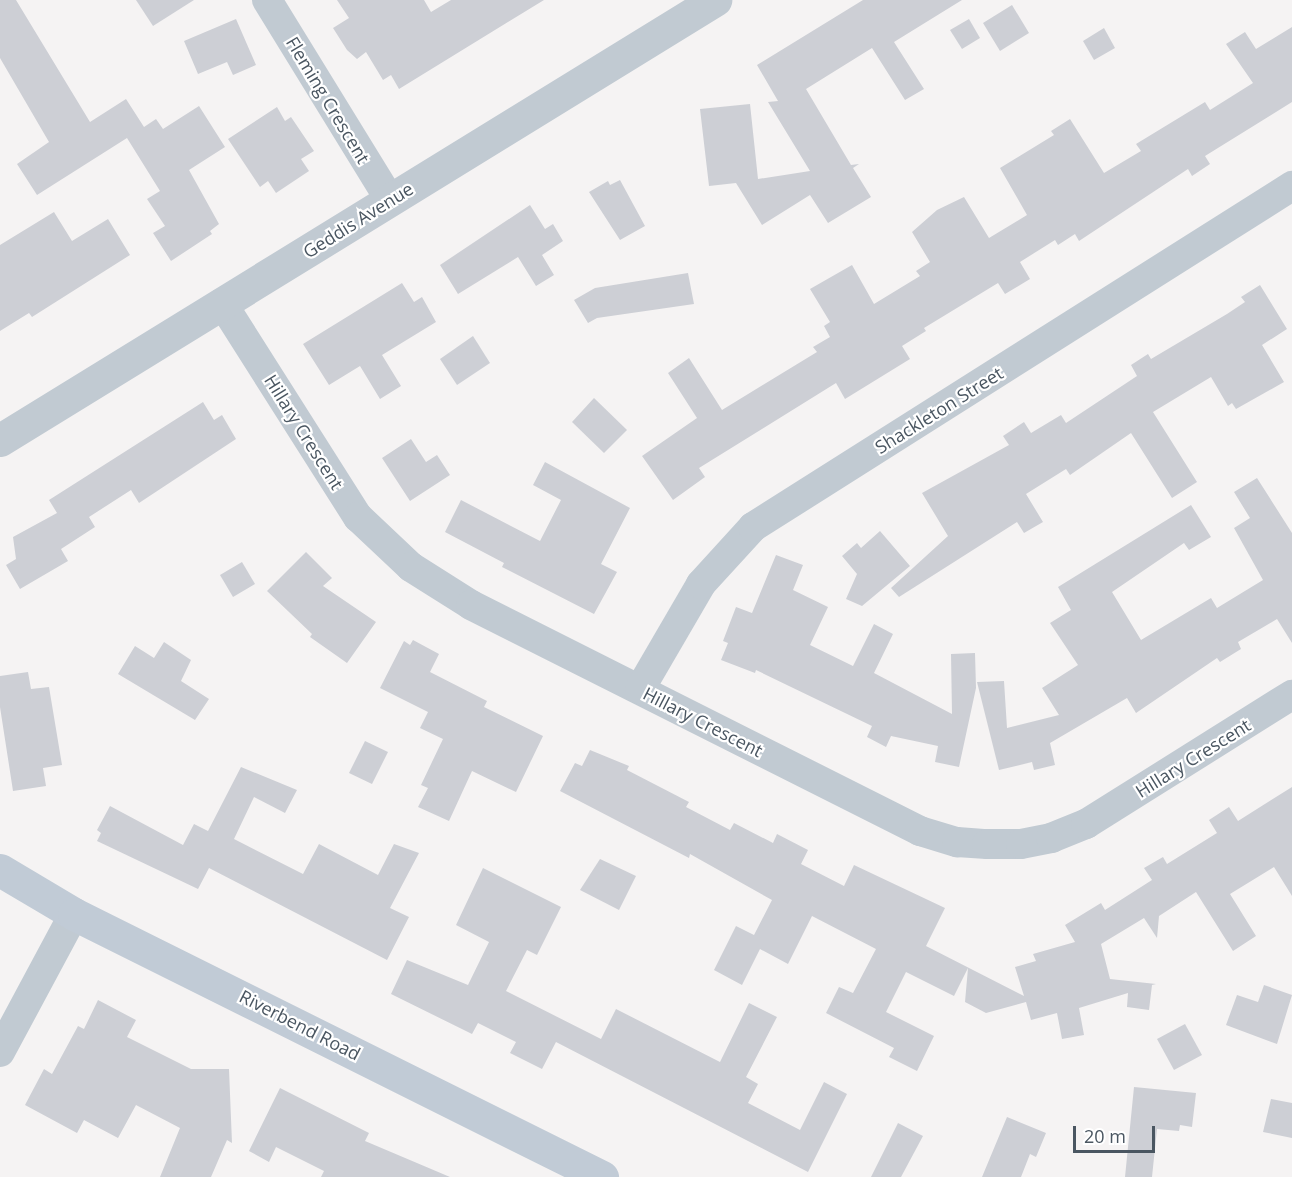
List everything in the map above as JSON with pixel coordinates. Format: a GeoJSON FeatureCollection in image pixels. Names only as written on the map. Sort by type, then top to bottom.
{"type":"FeatureCollection","features":[{"type":"Feature","properties":{"kind":"main road","name":"Riverbend Road"},"geometry":{"type":"LineString","coordinates":[[0,870],[74,914],[602,1177]]}},
{"type":"Feature","properties":{"kind":"street","name":"Fleming Crescent"},"geometry":{"type":"LineString","coordinates":[[267,0],[390,200]]}},
{"type":"Feature","properties":{"kind":"street","name":"Geddis Avenue"},"geometry":{"type":"LineString","coordinates":[[0,440],[715,0]]}},
{"type":"Feature","properties":{"kind":"street","name":"Shackleton Street"},"geometry":{"type":"LineString","coordinates":[[640,689],[701,584],[753,527],[1292,186]]}},
{"type":"Feature","properties":{"kind":"street","name":"Hillary Crescent"},"geometry":{"type":"LineString","coordinates":[[222,303],[337,486],[384,544],[440,587],[471,605],[920,831],[957,842],[987,844],[1021,844],[1051,838],[1086,824],[1292,695]]}},
{"type":"Feature","properties":{"kind":"street"},"geometry":{"type":"LineString","coordinates":[[0,1052],[74,914]]}},
{"type":"Feature","properties":{"kind":"building"},"geometry":{"type":"Polygon","coordinates":[[[0,0],[16,0],[90,122],[126,99],[144,127],[156,119],[163,129],[199,106],[225,147],[189,170],[219,224],[210,231],[212,234],[171,261],[153,233],[165,226],[147,199],[160,191],[127,138],[37,195],[17,164],[49,142],[0,58],[0,0]]]}},
{"type":"Feature","properties":{"kind":"building"},"geometry":{"type":"Polygon","coordinates":[[[136,0],[194,0],[153,26],[136,0]]]}},
{"type":"Feature","properties":{"kind":"building"},"geometry":{"type":"Polygon","coordinates":[[[337,0],[424,0],[431,12],[451,0],[544,0],[399,89],[391,75],[383,80],[366,52],[357,59],[347,50],[333,28],[349,18],[337,0]]]}},
{"type":"Feature","properties":{"kind":"building"},"geometry":{"type":"Polygon","coordinates":[[[863,0],[962,0],[894,42],[924,89],[905,100],[872,48],[806,89],[851,165],[859,164],[853,168],[871,197],[828,223],[810,195],[762,225],[736,183],[709,186],[700,109],[750,104],[758,179],[810,171],[768,102],[778,101],[757,65],[863,0]]]}},
{"type":"Feature","properties":{"kind":"building"},"geometry":{"type":"Polygon","coordinates":[[[1012,5],[1029,33],[1000,51],[983,23],[1012,5]]]}},
{"type":"Feature","properties":{"kind":"building"},"geometry":{"type":"Polygon","coordinates":[[[236,19],[256,65],[233,75],[227,62],[198,74],[184,41],[236,19]]]}},
{"type":"Feature","properties":{"kind":"building"},"geometry":{"type":"Polygon","coordinates":[[[969,19],[980,38],[962,49],[950,30],[969,19]]]}},
{"type":"Feature","properties":{"kind":"building"},"geometry":{"type":"Polygon","coordinates":[[[1292,27],[1292,102],[1205,156],[1210,164],[1192,176],[1188,169],[1079,241],[1075,234],[1058,245],[1055,240],[1020,262],[1030,279],[1005,294],[998,283],[924,328],[926,331],[902,346],[910,359],[845,399],[836,383],[699,468],[705,477],[673,500],[642,456],[697,418],[668,373],[689,358],[722,410],[817,352],[813,347],[830,337],[824,326],[830,322],[810,289],[852,265],[874,304],[920,276],[916,271],[930,262],[912,232],[937,210],[964,197],[989,238],[1027,215],[1000,168],[1054,135],[1051,131],[1070,119],[1104,173],[1141,151],[1136,144],[1205,102],[1210,110],[1253,83],[1226,44],[1245,32],[1256,49],[1292,27]]]}},
{"type":"Feature","properties":{"kind":"building"},"geometry":{"type":"Polygon","coordinates":[[[1104,28],[1115,48],[1094,60],[1083,41],[1104,28]]]}},
{"type":"Feature","properties":{"kind":"building"},"geometry":{"type":"Polygon","coordinates":[[[277,107],[285,121],[291,117],[314,151],[301,159],[309,171],[276,193],[268,181],[260,187],[228,139],[277,107]]]}},
{"type":"Feature","properties":{"kind":"building"},"geometry":{"type":"Polygon","coordinates":[[[620,180],[645,226],[620,240],[589,192],[608,181],[610,185],[620,180]]]}},
{"type":"Feature","properties":{"kind":"building"},"geometry":{"type":"Polygon","coordinates":[[[530,205],[545,229],[553,224],[563,241],[542,255],[554,275],[536,286],[518,257],[458,294],[440,265],[530,205]]]}},
{"type":"Feature","properties":{"kind":"building"},"geometry":{"type":"Polygon","coordinates":[[[54,212],[72,241],[108,219],[130,255],[32,317],[29,313],[0,331],[0,245],[54,212]]]}},
{"type":"Feature","properties":{"kind":"building"},"geometry":{"type":"Polygon","coordinates":[[[688,273],[694,304],[597,318],[588,323],[574,300],[595,288],[688,273]]]}},
{"type":"Feature","properties":{"kind":"building"},"geometry":{"type":"Polygon","coordinates":[[[402,283],[414,302],[422,297],[436,322],[382,355],[401,386],[380,399],[360,366],[329,385],[303,344],[402,283]]]}},
{"type":"Feature","properties":{"kind":"building"},"geometry":{"type":"Polygon","coordinates":[[[1260,285],[1287,329],[1262,345],[1284,382],[1236,409],[1232,403],[1228,406],[1211,377],[1153,412],[1197,482],[1172,498],[1131,433],[1070,475],[1066,469],[1026,494],[1043,522],[1024,533],[1017,522],[899,597],[891,588],[948,536],[922,493],[1009,445],[1003,436],[1024,422],[1031,433],[1061,415],[1066,423],[1137,376],[1131,365],[1148,354],[1151,359],[1227,314],[1245,302],[1241,297],[1260,285]]]}},
{"type":"Feature","properties":{"kind":"building"},"geometry":{"type":"Polygon","coordinates":[[[473,336],[490,363],[457,385],[440,359],[473,336]]]}},
{"type":"Feature","properties":{"kind":"building"},"geometry":{"type":"Polygon","coordinates":[[[594,398],[627,430],[604,453],[572,422],[594,398]]]}},
{"type":"Feature","properties":{"kind":"building"},"geometry":{"type":"Polygon","coordinates":[[[203,402],[214,420],[222,415],[236,439],[139,503],[131,490],[89,517],[95,527],[61,549],[68,561],[20,589],[6,565],[16,559],[13,537],[57,513],[49,500],[203,402]]]}},
{"type":"Feature","properties":{"kind":"building"},"geometry":{"type":"Polygon","coordinates":[[[411,439],[426,462],[437,455],[450,475],[410,501],[382,458],[411,439]]]}},
{"type":"Feature","properties":{"kind":"building"},"geometry":{"type":"Polygon","coordinates":[[[545,462],[630,508],[601,564],[617,572],[594,614],[502,567],[504,563],[445,532],[461,500],[540,541],[561,500],[533,485],[545,462]]]}},
{"type":"Feature","properties":{"kind":"building"},"geometry":{"type":"Polygon","coordinates":[[[1257,478],[1292,533],[1292,643],[1277,619],[1238,642],[1241,649],[1220,662],[1217,658],[1136,713],[1127,698],[1050,743],[1055,765],[1034,770],[1032,762],[999,770],[977,682],[1004,681],[1007,728],[1059,715],[1042,688],[1078,665],[1050,623],[1071,610],[1058,587],[1191,505],[1211,537],[1189,550],[1184,543],[1112,592],[1141,640],[1211,598],[1217,608],[1263,580],[1234,528],[1250,518],[1234,492],[1257,478]]]}},
{"type":"Feature","properties":{"kind":"building"},"geometry":{"type":"Polygon","coordinates":[[[880,531],[910,566],[862,606],[846,599],[857,574],[842,556],[857,543],[861,548],[880,531]]]}},
{"type":"Feature","properties":{"kind":"building"},"geometry":{"type":"Polygon","coordinates":[[[306,552],[332,578],[323,586],[376,622],[347,663],[310,637],[312,634],[267,591],[306,552]]]}},
{"type":"Feature","properties":{"kind":"building"},"geometry":{"type":"Polygon","coordinates":[[[776,555],[803,565],[793,590],[828,607],[810,645],[853,666],[874,624],[893,634],[874,673],[952,714],[951,654],[975,653],[976,688],[959,767],[935,762],[938,746],[891,736],[886,747],[867,737],[872,726],[756,670],[755,673],[721,660],[728,643],[723,641],[736,607],[752,613],[776,555]]]}},
{"type":"Feature","properties":{"kind":"building"},"geometry":{"type":"Polygon","coordinates":[[[242,562],[255,584],[233,597],[220,575],[242,562]]]}},
{"type":"Feature","properties":{"kind":"building"},"geometry":{"type":"Polygon","coordinates":[[[413,640],[439,654],[430,672],[487,701],[484,707],[543,736],[516,792],[472,771],[449,821],[418,807],[428,788],[421,785],[443,739],[420,728],[428,712],[380,688],[404,641],[410,645],[413,640]]]}},
{"type":"Feature","properties":{"kind":"building"},"geometry":{"type":"Polygon","coordinates":[[[164,642],[191,660],[181,681],[209,699],[195,720],[118,674],[135,646],[154,658],[164,642]]]}},
{"type":"Feature","properties":{"kind":"building"},"geometry":{"type":"Polygon","coordinates":[[[28,672],[31,689],[49,687],[62,765],[43,768],[46,786],[13,791],[0,707],[0,676],[28,672]]]}},
{"type":"Feature","properties":{"kind":"building"},"geometry":{"type":"Polygon","coordinates":[[[365,741],[388,752],[372,784],[349,773],[365,741]]]}},
{"type":"Feature","properties":{"kind":"building"},"geometry":{"type":"Polygon","coordinates":[[[590,750],[629,766],[627,770],[689,802],[686,807],[730,830],[734,823],[773,843],[777,834],[808,850],[801,864],[844,886],[854,865],[945,908],[926,946],[1024,996],[1015,967],[1036,961],[1033,954],[1075,942],[1065,925],[1101,903],[1105,910],[1152,880],[1144,868],[1163,857],[1167,864],[1217,833],[1209,820],[1229,807],[1238,821],[1292,787],[1292,896],[1274,867],[1230,894],[1256,936],[1233,951],[1196,892],[1159,916],[1157,938],[1144,918],[1101,944],[1110,979],[1156,984],[1152,985],[1149,1010],[1127,1007],[1128,993],[1079,1008],[1084,1035],[1062,1039],[1057,1013],[1031,1020],[1026,1002],[986,1013],[965,1002],[968,968],[954,996],[906,972],[886,1012],[934,1036],[917,1071],[889,1057],[894,1048],[826,1013],[839,987],[853,993],[876,949],[812,916],[788,964],[760,949],[742,985],[714,970],[736,926],[754,935],[772,900],[690,854],[689,858],[560,791],[575,763],[582,766],[590,750]]]}},
{"type":"Feature","properties":{"kind":"building"},"geometry":{"type":"Polygon","coordinates":[[[241,767],[297,790],[285,813],[254,797],[234,839],[303,874],[319,844],[378,875],[394,844],[419,853],[390,908],[409,917],[387,960],[209,868],[198,889],[97,841],[101,833],[97,830],[110,806],[183,845],[194,824],[208,831],[241,767]]]}},
{"type":"Feature","properties":{"kind":"building"},"geometry":{"type":"Polygon","coordinates":[[[600,859],[636,876],[619,910],[580,890],[600,859]]]}},
{"type":"Feature","properties":{"kind":"building"},"geometry":{"type":"Polygon","coordinates":[[[483,868],[561,907],[537,955],[527,950],[506,991],[601,1039],[616,1009],[720,1062],[749,1003],[777,1017],[746,1077],[758,1084],[748,1103],[800,1130],[824,1082],[847,1094],[808,1172],[556,1042],[542,1069],[510,1053],[516,1042],[478,1023],[472,1034],[391,994],[407,960],[468,985],[489,942],[456,925],[483,868]]]}},
{"type":"Feature","properties":{"kind":"building"},"geometry":{"type":"Polygon","coordinates":[[[1264,985],[1292,995],[1277,1044],[1226,1025],[1237,995],[1258,1002],[1264,985]]]}},
{"type":"Feature","properties":{"kind":"building"},"geometry":{"type":"Polygon","coordinates":[[[98,1000],[136,1020],[127,1037],[191,1069],[229,1069],[232,1143],[227,1140],[211,1177],[160,1177],[180,1128],[136,1105],[118,1138],[84,1120],[77,1133],[25,1105],[44,1069],[52,1074],[78,1026],[84,1029],[98,1000]]]}},
{"type":"Feature","properties":{"kind":"building"},"geometry":{"type":"Polygon","coordinates":[[[1185,1024],[1202,1055],[1174,1070],[1157,1039],[1185,1024]]]}},
{"type":"Feature","properties":{"kind":"building"},"geometry":{"type":"Polygon","coordinates":[[[1134,1087],[1196,1093],[1192,1127],[1180,1125],[1179,1131],[1157,1129],[1152,1177],[1125,1177],[1134,1087]]]}},
{"type":"Feature","properties":{"kind":"building"},"geometry":{"type":"Polygon","coordinates":[[[280,1088],[369,1133],[365,1141],[450,1177],[321,1177],[324,1171],[276,1147],[269,1162],[249,1151],[280,1088]]]}},
{"type":"Feature","properties":{"kind":"building"},"geometry":{"type":"Polygon","coordinates":[[[1271,1099],[1292,1103],[1292,1138],[1263,1132],[1271,1099]]]}},
{"type":"Feature","properties":{"kind":"building"},"geometry":{"type":"Polygon","coordinates":[[[1007,1117],[1046,1133],[1036,1157],[1030,1154],[1021,1177],[982,1177],[1007,1117]]]}},
{"type":"Feature","properties":{"kind":"building"},"geometry":{"type":"Polygon","coordinates":[[[898,1123],[923,1136],[901,1177],[871,1177],[898,1123]]]}}]}
